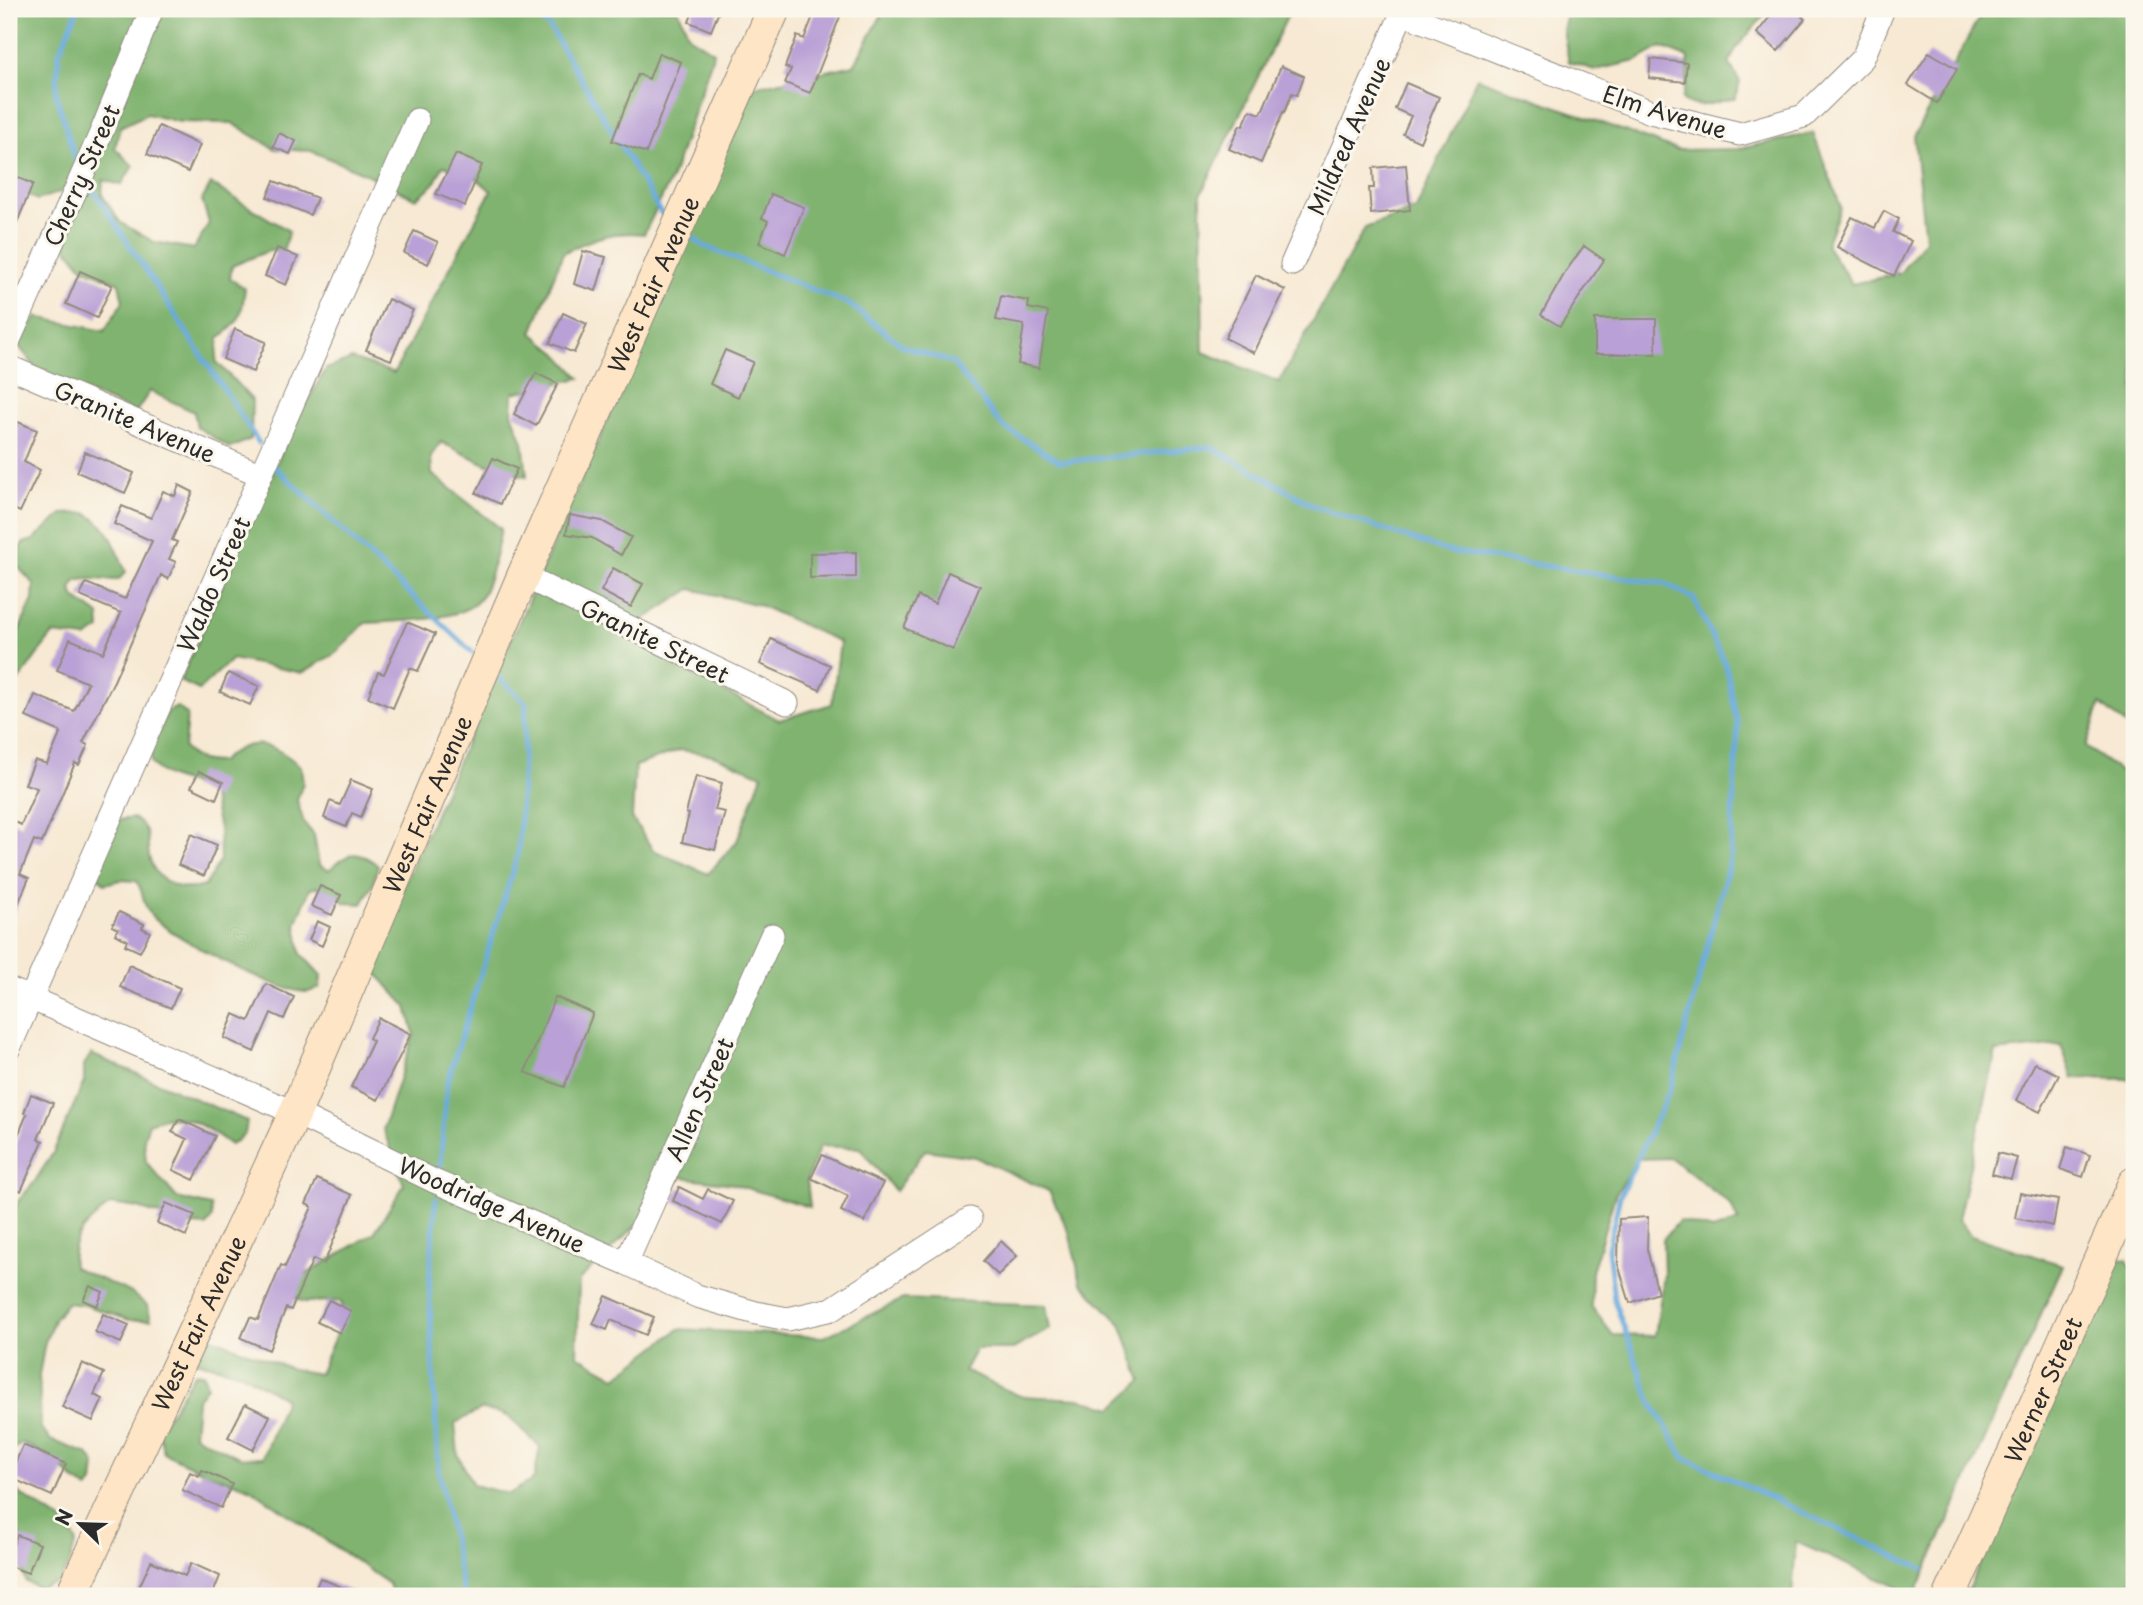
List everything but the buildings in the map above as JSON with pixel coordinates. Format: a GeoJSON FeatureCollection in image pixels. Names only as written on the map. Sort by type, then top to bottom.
{"type":"FeatureCollection","features":[{"type":"Feature","properties":{"kind":"street","name":"Cherry Street"},"geometry":{"type":"LineString","coordinates":[[9,340],[101,133],[152,9]]}},
{"type":"Feature","properties":{"kind":"street","name":"West Fair Avenue"},"geometry":{"type":"LineString","coordinates":[[71,1596],[295,1112],[523,576],[774,9]]}},
{"type":"Feature","properties":{"kind":"street","name":"Elm Avenue"},"geometry":{"type":"LineString","coordinates":[[1403,11],[1651,112],[1740,134],[1804,116],[1863,58],[1883,9]]}},
{"type":"Feature","properties":{"kind":"street","name":"Mildred Avenue"},"geometry":{"type":"LineString","coordinates":[[1292,264],[1403,11]]}},
{"type":"Feature","properties":{"kind":"street","name":"Waldo Street"},"geometry":{"type":"LineString","coordinates":[[9,1048],[417,120]]}},
{"type":"Feature","properties":{"kind":"street","name":"Granite Avenue"},"geometry":{"type":"LineString","coordinates":[[9,367],[261,475]]}},
{"type":"Feature","properties":{"kind":"street","name":"Granite Street"},"geometry":{"type":"LineString","coordinates":[[523,576],[787,703]]}},
{"type":"Feature","properties":{"kind":"street","name":"Allen Street"},"geometry":{"type":"LineString","coordinates":[[626,1263],[772,935]]}},
{"type":"Feature","properties":{"kind":"street","name":"Woodridge Avenue"},"geometry":{"type":"LineString","coordinates":[[9,989],[295,1112],[434,1181],[697,1296],[788,1319],[832,1309],[970,1219]]}},
{"type":"Feature","properties":{"kind":"street","name":"Werner Street"},"geometry":{"type":"LineString","coordinates":[[1950,1596],[2134,1183]]}},
{"type":"Feature","properties":{"kind":"green space"},"geometry":{"type":"Polygon","coordinates":[[[9,9],[678,9],[689,36],[714,52],[672,177],[644,234],[602,237],[563,253],[532,333],[557,353],[580,378],[513,393],[512,413],[523,442],[527,476],[494,467],[441,442],[431,457],[432,474],[501,529],[489,578],[477,602],[467,609],[440,617],[365,623],[336,653],[302,673],[232,659],[199,690],[180,681],[294,424],[326,369],[352,359],[394,373],[491,191],[471,173],[443,166],[434,184],[416,199],[311,151],[275,149],[232,123],[180,122],[147,114],[120,127],[115,148],[133,166],[121,185],[103,180],[102,195],[120,222],[154,242],[194,249],[209,223],[202,200],[211,184],[289,231],[283,251],[268,251],[232,266],[230,279],[245,288],[243,305],[237,322],[219,338],[216,361],[252,400],[251,439],[230,448],[197,427],[194,412],[150,391],[136,412],[41,374],[17,344],[37,317],[104,331],[123,302],[119,283],[83,268],[65,246],[78,202],[63,191],[37,200],[9,184],[9,9]]]}},
{"type":"Feature","properties":{"kind":"green space"},"geometry":{"type":"Polygon","coordinates":[[[885,9],[1291,9],[1201,194],[1203,352],[1279,382],[1365,228],[1416,209],[1477,78],[1677,150],[1738,149],[1813,133],[1841,207],[1826,245],[1852,284],[1900,273],[1925,240],[1914,136],[1984,9],[2134,9],[2134,732],[2100,704],[2086,747],[2134,782],[2134,1074],[2132,1079],[2073,1078],[2061,1045],[1996,1052],[1958,1219],[1971,1236],[2063,1265],[1915,1595],[1796,1542],[1792,1596],[393,1596],[389,1584],[250,1488],[204,1472],[164,1453],[158,1432],[194,1374],[203,1373],[207,1386],[197,1400],[194,1435],[241,1458],[263,1457],[285,1399],[241,1373],[196,1361],[200,1339],[210,1337],[292,1369],[319,1374],[346,1311],[340,1301],[305,1302],[296,1299],[298,1285],[305,1275],[374,1233],[404,1185],[383,1129],[414,1034],[407,1007],[369,965],[753,87],[854,65],[885,9]],[[691,589],[643,620],[671,664],[779,720],[832,704],[840,642],[759,605],[691,589]],[[680,750],[635,766],[632,818],[653,850],[708,874],[737,841],[762,775],[713,755],[680,750]],[[820,1146],[807,1180],[810,1207],[733,1184],[681,1177],[666,1197],[579,1280],[577,1355],[616,1377],[679,1329],[824,1337],[903,1299],[1046,1305],[1050,1329],[1013,1349],[976,1349],[964,1371],[1020,1396],[1081,1399],[1113,1408],[1142,1381],[1121,1324],[1081,1283],[1069,1232],[1049,1191],[975,1157],[925,1150],[895,1191],[860,1148],[820,1146]],[[1671,1158],[1638,1159],[1615,1195],[1592,1272],[1591,1306],[1613,1335],[1655,1336],[1664,1275],[1663,1239],[1679,1221],[1713,1230],[1739,1221],[1730,1204],[1671,1158]],[[482,1409],[455,1423],[458,1455],[473,1485],[509,1494],[534,1479],[540,1447],[507,1415],[482,1409]]]}},
{"type":"Feature","properties":{"kind":"green space"},"geometry":{"type":"Polygon","coordinates":[[[1568,9],[1770,9],[1737,47],[1729,63],[1740,82],[1735,99],[1695,105],[1682,99],[1689,58],[1661,47],[1636,61],[1595,70],[1569,62],[1563,30],[1568,9]]]}},
{"type":"Feature","properties":{"kind":"green space"},"geometry":{"type":"Polygon","coordinates":[[[86,513],[107,532],[126,572],[118,580],[76,581],[71,589],[75,598],[99,615],[100,629],[86,638],[53,634],[9,692],[9,652],[33,600],[34,584],[14,563],[17,553],[23,543],[33,540],[62,514],[86,513]]]}},
{"type":"Feature","properties":{"kind":"green space"},"geometry":{"type":"Polygon","coordinates":[[[178,707],[187,715],[184,748],[196,758],[220,762],[241,748],[261,745],[280,751],[301,767],[303,783],[297,800],[304,823],[314,835],[319,865],[329,870],[347,856],[358,854],[378,865],[373,884],[362,904],[346,903],[318,887],[310,889],[296,924],[301,954],[321,975],[320,987],[315,990],[291,990],[200,949],[151,915],[136,881],[120,880],[105,884],[95,874],[118,820],[133,818],[146,830],[152,865],[170,884],[187,888],[205,886],[220,860],[219,829],[211,791],[170,777],[151,763],[151,747],[168,711],[178,707]]]}},
{"type":"Feature","properties":{"kind":"green space"},"geometry":{"type":"Polygon","coordinates":[[[91,1054],[247,1121],[245,1134],[231,1145],[212,1131],[182,1118],[171,1117],[149,1123],[144,1138],[146,1162],[177,1198],[211,1206],[212,1218],[206,1226],[192,1225],[138,1208],[111,1204],[88,1223],[77,1238],[73,1267],[130,1292],[147,1305],[151,1320],[129,1320],[85,1305],[67,1303],[54,1320],[45,1342],[39,1375],[41,1428],[50,1440],[88,1454],[95,1464],[93,1483],[88,1489],[75,1481],[52,1458],[23,1443],[9,1452],[9,1224],[18,1201],[33,1184],[53,1153],[84,1082],[84,1065],[91,1054]]]}},
{"type":"Feature","properties":{"kind":"green space"},"geometry":{"type":"Polygon","coordinates":[[[2117,1259],[2127,1260],[2134,1272],[2134,1596],[1965,1596],[2117,1259]]]}},
{"type":"Feature","properties":{"kind":"green space"},"geometry":{"type":"Polygon","coordinates":[[[9,1479],[13,1489],[66,1524],[76,1541],[70,1562],[59,1582],[39,1588],[26,1582],[20,1566],[24,1548],[19,1533],[9,1527],[9,1479]]]}},
{"type":"Feature","properties":{"kind":"waterway"},"geometry":{"type":"LineString","coordinates":[[77,165],[56,94],[59,53],[78,9]]}},
{"type":"Feature","properties":{"kind":"waterway"},"geometry":{"type":"LineString","coordinates":[[524,9],[549,26],[661,213],[669,219]]}},
{"type":"Feature","properties":{"kind":"waterway"},"geometry":{"type":"LineString","coordinates":[[92,188],[259,443]]}},
{"type":"Feature","properties":{"kind":"waterway"},"geometry":{"type":"LineString","coordinates":[[685,232],[704,246],[849,304],[903,346],[953,363],[1002,426],[1061,462],[1211,447],[1314,506],[1447,551],[1666,584],[1694,599],[1726,666],[1738,727],[1730,859],[1670,1090],[1620,1196],[1608,1248],[1614,1300],[1651,1402],[1684,1457],[1923,1569]]}},
{"type":"Feature","properties":{"kind":"waterway"},"geometry":{"type":"LineString","coordinates":[[273,465],[472,652]]}},
{"type":"Feature","properties":{"kind":"waterway"},"geometry":{"type":"LineString","coordinates":[[440,1167],[447,1083],[518,854],[526,703],[498,677]]}},
{"type":"Feature","properties":{"kind":"waterway"},"geometry":{"type":"LineString","coordinates":[[436,1199],[429,1286],[438,1467],[464,1596]]}}]}
